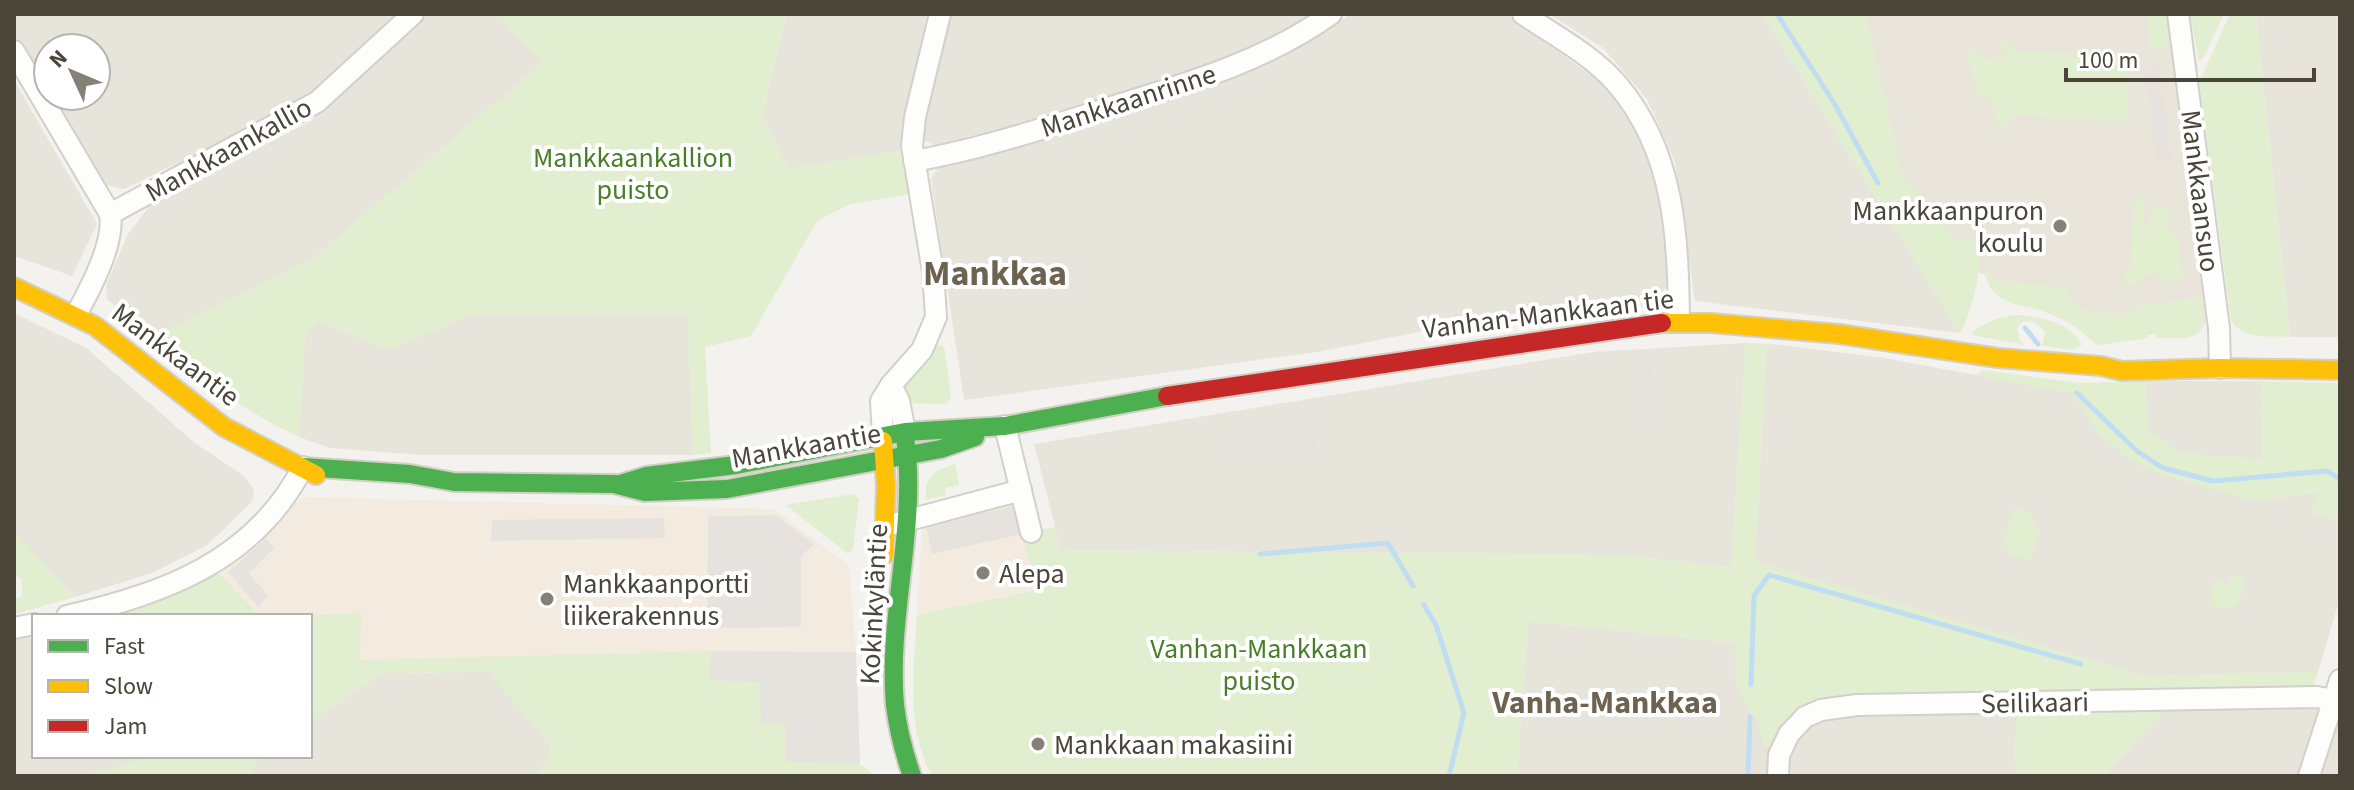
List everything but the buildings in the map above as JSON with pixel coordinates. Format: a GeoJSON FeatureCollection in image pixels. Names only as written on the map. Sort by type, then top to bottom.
{"type":"FeatureCollection","features":[{"type":"Feature","properties":{"kind":"main road","name":"Mankkaantie"},"geometry":{"type":"LineString","coordinates":[[14,287],[76,315],[123,346],[224,427],[303,467],[329,465],[365,471],[435,475],[454,482],[620,484],[645,492],[727,489],[907,456]]}},
{"type":"Feature","properties":{"kind":"main road","name":"Vanhan-Mankkaan tie"},"geometry":{"type":"LineString","coordinates":[[905,432],[1005,426],[1271,380],[1618,326],[1679,322],[1839,334],[1998,358],[2101,366],[2122,371],[2220,360],[2340,354]]}},
{"type":"Feature","properties":{"kind":"main road","name":"Vanhan-Mankkaan tie"},"geometry":{"type":"LineString","coordinates":[[2220,360],[2340,370]]}},
{"type":"Feature","properties":{"kind":"main road","name":"Vanhan-Mankkaan tie"},"geometry":{"type":"LineString","coordinates":[[907,456],[941,449],[1005,426]]}},
{"type":"Feature","properties":{"kind":"main road","name":"Mankkaantie"},"geometry":{"type":"LineString","coordinates":[[620,484],[646,476],[736,465],[905,432]]}},
{"type":"Feature","properties":{"kind":"main road","name":"Kokinkyläntie"},"geometry":{"type":"LineString","coordinates":[[893,776],[883,735],[878,677],[896,524],[909,481],[905,432]]}},
{"type":"Feature","properties":{"kind":"main road","name":"Kokinkyläntie"},"geometry":{"type":"LineString","coordinates":[[883,436],[884,460],[896,524],[896,709],[901,741],[912,776]]}},
{"type":"Feature","properties":{"kind":"street","name":"Mankkaankallio"},"geometry":{"type":"LineString","coordinates":[[110,214],[317,102],[413,14]]}},
{"type":"Feature","properties":{"kind":"street"},"geometry":{"type":"LineString","coordinates":[[883,436],[881,401],[922,350],[936,317],[933,272],[912,146],[915,117],[940,14]]}},
{"type":"Feature","properties":{"kind":"street","name":"Mankkaanrinne"},"geometry":{"type":"LineString","coordinates":[[914,161],[1043,129],[1219,72],[1279,46],[1331,14]]}},
{"type":"Feature","properties":{"kind":"street"},"geometry":{"type":"LineString","coordinates":[[1523,14],[1601,68],[1616,83],[1658,150],[1675,221],[1679,322]]}},
{"type":"Feature","properties":{"kind":"street","name":"Mankkaansuo"},"geometry":{"type":"LineString","coordinates":[[2178,14],[2220,360]]}},
{"type":"Feature","properties":{"kind":"street"},"geometry":{"type":"LineString","coordinates":[[14,51],[110,214],[110,236],[89,291],[76,315]]}},
{"type":"Feature","properties":{"kind":"street"},"geometry":{"type":"LineString","coordinates":[[891,385],[899,401],[905,432]]}},
{"type":"Feature","properties":{"kind":"street"},"geometry":{"type":"LineString","coordinates":[[1005,426],[1031,532]]}},
{"type":"Feature","properties":{"kind":"street"},"geometry":{"type":"LineString","coordinates":[[74,614],[157,591],[208,568],[261,527],[283,502],[303,467]]}},
{"type":"Feature","properties":{"kind":"street"},"geometry":{"type":"LineString","coordinates":[[896,524],[1021,490]]}},
{"type":"Feature","properties":{"kind":"street"},"geometry":{"type":"LineString","coordinates":[[2304,775],[2337,690]]}},
{"type":"Feature","properties":{"kind":"street","name":"Seilikaari"},"geometry":{"type":"LineString","coordinates":[[1778,776],[1779,755],[1789,734],[1805,717],[1821,710],[1857,705],[2317,697],[2337,690]]}},
{"type":"Feature","properties":{"kind":"shaded area"},"geometry":{"type":"Polygon","coordinates":[[[14,14],[401,14],[316,95],[124,189],[102,184],[59,112],[112,112],[112,32],[32,32],[32,66],[14,36],[14,14]]]}},
{"type":"Feature","properties":{"kind":"shaded area"},"geometry":{"type":"Polygon","coordinates":[[[420,14],[498,14],[542,63],[314,258],[152,337],[107,299],[106,285],[128,234],[151,204],[311,121],[420,14]]]}},
{"type":"Feature","properties":{"kind":"shaded area"},"geometry":{"type":"Polygon","coordinates":[[[787,14],[927,14],[900,151],[788,169],[762,116],[787,14]]]}},
{"type":"Feature","properties":{"kind":"shaded area"},"geometry":{"type":"Polygon","coordinates":[[[949,14],[1314,14],[1272,41],[1205,67],[1056,116],[938,147],[922,139],[930,84],[949,14]]]}},
{"type":"Feature","properties":{"kind":"shaded area"},"geometry":{"type":"Polygon","coordinates":[[[1351,14],[1506,14],[1610,89],[1626,109],[1652,154],[1664,211],[1669,282],[1656,304],[1556,318],[1526,311],[1317,352],[964,400],[931,178],[941,164],[1051,138],[1207,88],[1302,44],[1351,14]]]}},
{"type":"Feature","properties":{"kind":"shaded area"},"geometry":{"type":"Polygon","coordinates":[[[1549,14],[1762,14],[1960,333],[1695,301],[1675,162],[1647,99],[1603,48],[1549,14]]]}},
{"type":"Feature","properties":{"kind":"shaded area"},"geometry":{"type":"Polygon","coordinates":[[[1865,14],[2170,14],[2200,230],[2194,231],[2206,322],[2200,331],[2188,338],[2156,338],[2156,334],[2148,335],[2148,338],[2097,345],[2075,325],[1998,296],[1985,275],[1978,272],[1978,252],[1958,241],[1902,175],[1865,14]]]}},
{"type":"Feature","properties":{"kind":"shaded area"},"geometry":{"type":"Polygon","coordinates":[[[2256,14],[2340,14],[2340,337],[2290,337],[2256,14]]]}},
{"type":"Feature","properties":{"kind":"shaded area"},"geometry":{"type":"Polygon","coordinates":[[[2158,61],[2172,161],[2157,163],[2146,73],[2158,61]]]}},
{"type":"Feature","properties":{"kind":"shaded area"},"geometry":{"type":"Polygon","coordinates":[[[14,80],[97,224],[72,276],[14,256],[14,80]]]}},
{"type":"Feature","properties":{"kind":"shaded area"},"geometry":{"type":"Polygon","coordinates":[[[14,313],[86,348],[195,443],[244,476],[254,490],[253,499],[247,507],[207,545],[152,573],[75,597],[14,532],[14,313]]]}},
{"type":"Feature","properties":{"kind":"shaded area"},"geometry":{"type":"Polygon","coordinates":[[[688,314],[693,455],[422,455],[330,448],[299,437],[305,336],[319,321],[388,350],[470,315],[688,314]]]}},
{"type":"Feature","properties":{"kind":"shaded area"},"geometry":{"type":"Polygon","coordinates":[[[1746,343],[1731,567],[1621,555],[1061,550],[1034,444],[1594,352],[1746,343]]]}},
{"type":"Feature","properties":{"kind":"shaded area"},"geometry":{"type":"Polygon","coordinates":[[[1771,344],[1884,358],[2073,393],[2101,436],[2253,501],[2319,492],[2312,512],[2340,521],[2340,598],[2318,672],[2145,676],[1755,562],[1766,352],[1771,344]]]}},
{"type":"Feature","properties":{"kind":"shaded area"},"geometry":{"type":"Polygon","coordinates":[[[1648,359],[1655,414],[1640,413],[1633,361],[1648,359]]]}},
{"type":"Feature","properties":{"kind":"shaded area"},"geometry":{"type":"Polygon","coordinates":[[[2146,381],[2261,381],[2263,460],[2178,453],[2147,429],[2146,381]]]}},
{"type":"Feature","properties":{"kind":"shaded area"},"geometry":{"type":"Polygon","coordinates":[[[1313,408],[1315,445],[1226,454],[1225,427],[1313,408]]]}},
{"type":"Feature","properties":{"kind":"shaded area"},"geometry":{"type":"Polygon","coordinates":[[[303,497],[774,509],[849,566],[860,764],[786,762],[761,724],[709,681],[710,652],[360,660],[360,612],[258,614],[215,570],[303,497]]]}},
{"type":"Feature","properties":{"kind":"shaded area"},"geometry":{"type":"Polygon","coordinates":[[[1011,503],[1040,588],[917,615],[922,527],[926,526],[926,521],[1011,503]]]}},
{"type":"Feature","properties":{"kind":"shaded area"},"geometry":{"type":"Polygon","coordinates":[[[1014,506],[1021,534],[932,554],[926,526],[1014,506]]]}},
{"type":"Feature","properties":{"kind":"shaded area"},"geometry":{"type":"Polygon","coordinates":[[[776,515],[814,544],[801,556],[801,627],[707,628],[708,516],[776,515]]]}},
{"type":"Feature","properties":{"kind":"shaded area"},"geometry":{"type":"Polygon","coordinates":[[[664,518],[665,538],[491,541],[492,520],[664,518]]]}},
{"type":"Feature","properties":{"kind":"shaded area"},"geometry":{"type":"Polygon","coordinates":[[[266,538],[274,548],[249,573],[268,596],[258,607],[228,572],[266,538]]]}},
{"type":"Feature","properties":{"kind":"shaded area"},"geometry":{"type":"Polygon","coordinates":[[[1528,621],[1735,643],[1735,677],[1759,724],[1764,745],[1774,746],[1785,721],[1820,700],[2022,694],[2013,755],[2019,776],[1517,776],[1528,621]]]}},
{"type":"Feature","properties":{"kind":"shaded area"},"geometry":{"type":"Polygon","coordinates":[[[32,634],[32,758],[148,758],[86,776],[14,776],[14,639],[32,634]]]}},
{"type":"Feature","properties":{"kind":"shaded area"},"geometry":{"type":"Polygon","coordinates":[[[711,651],[856,652],[860,764],[786,762],[785,724],[761,724],[760,682],[709,681],[711,651]]]}},
{"type":"Feature","properties":{"kind":"shaded area"},"geometry":{"type":"Polygon","coordinates":[[[489,672],[552,747],[539,772],[542,776],[247,776],[259,758],[312,758],[312,721],[382,673],[489,672]]]}},
{"type":"Feature","properties":{"kind":"shaded area"},"geometry":{"type":"Polygon","coordinates":[[[2340,697],[2340,776],[2104,776],[2163,711],[2340,697]]]}},
{"type":"Feature","properties":{"kind":"green space","name":"Mankkaankallion puisto"},"geometry":{"type":"Polygon","coordinates":[[[498,14],[787,14],[762,116],[788,168],[900,151],[911,194],[848,205],[817,221],[751,336],[705,347],[711,453],[693,455],[688,314],[470,315],[388,350],[319,321],[305,337],[299,437],[211,387],[214,382],[152,337],[314,258],[542,63],[498,14]]]}},
{"type":"Feature","properties":{"kind":"green space"},"geometry":{"type":"Polygon","coordinates":[[[1762,14],[1865,14],[1902,174],[1958,241],[1974,241],[1978,249],[1975,294],[1960,333],[1762,14]]]}},
{"type":"Feature","properties":{"kind":"green space"},"geometry":{"type":"Polygon","coordinates":[[[2148,14],[2170,14],[2172,34],[2166,47],[2149,50],[2148,14]]]}},
{"type":"Feature","properties":{"kind":"green space"},"geometry":{"type":"Polygon","coordinates":[[[2190,14],[2224,14],[2204,57],[2199,61],[2190,14]]]}},
{"type":"Feature","properties":{"kind":"green space"},"geometry":{"type":"Polygon","coordinates":[[[2230,14],[2256,14],[2290,337],[2249,334],[2231,320],[2199,83],[2230,14]]]}},
{"type":"Feature","properties":{"kind":"green space"},"geometry":{"type":"Polygon","coordinates":[[[2004,41],[2015,51],[2128,55],[2127,123],[2012,115],[2010,126],[1995,126],[1995,110],[1983,94],[1976,97],[1967,50],[1975,49],[1986,59],[2007,57],[1999,46],[2004,41]]]}},
{"type":"Feature","properties":{"kind":"green space"},"geometry":{"type":"Polygon","coordinates":[[[2134,198],[2145,199],[2143,230],[2148,229],[2149,210],[2171,210],[2169,232],[2178,234],[2183,281],[2165,282],[2158,273],[2143,276],[2139,285],[2123,286],[2124,270],[2130,268],[2134,198]]]}},
{"type":"Feature","properties":{"kind":"green space"},"geometry":{"type":"Polygon","coordinates":[[[1985,269],[2001,281],[2066,287],[2073,305],[2106,314],[2122,314],[2137,306],[2203,297],[2201,330],[2190,337],[2156,338],[2156,334],[2148,335],[2148,338],[2097,345],[2060,318],[2001,298],[1987,282],[1985,269]]]}},
{"type":"Feature","properties":{"kind":"green space"},"geometry":{"type":"Polygon","coordinates":[[[2014,315],[2043,318],[2062,325],[2082,345],[2073,350],[2042,346],[2045,332],[2034,321],[2023,322],[2017,328],[2020,341],[2025,345],[1973,335],[1973,331],[1988,323],[2014,315]]]}},
{"type":"Feature","properties":{"kind":"green space","name":"Vanhan-Mankkaan puisto"},"geometry":{"type":"Polygon","coordinates":[[[1746,343],[1771,344],[1766,352],[1755,562],[2145,676],[2318,672],[2312,689],[1820,700],[1785,721],[1774,746],[1763,745],[1759,724],[1740,694],[1735,677],[1735,643],[1529,621],[1517,776],[932,776],[918,738],[913,697],[917,615],[1039,589],[1021,534],[1055,527],[1061,550],[1621,555],[1731,567],[1746,343]]]}},
{"type":"Feature","properties":{"kind":"green space"},"geometry":{"type":"Polygon","coordinates":[[[935,344],[945,350],[951,397],[946,404],[908,403],[906,386],[909,379],[935,344]]]}},
{"type":"Feature","properties":{"kind":"green space"},"geometry":{"type":"Polygon","coordinates":[[[1983,370],[2079,383],[2146,381],[2147,429],[2178,453],[2262,459],[2261,381],[2340,383],[2340,521],[2312,512],[2318,492],[2253,501],[2159,474],[2133,462],[2101,436],[2072,393],[1976,375],[1983,370]]]}},
{"type":"Feature","properties":{"kind":"green space"},"geometry":{"type":"Polygon","coordinates":[[[955,464],[959,485],[945,488],[946,495],[927,500],[926,486],[931,476],[955,464]]]}},
{"type":"Feature","properties":{"kind":"green space"},"geometry":{"type":"Polygon","coordinates":[[[854,494],[859,499],[853,549],[848,554],[786,505],[854,494]]]}},
{"type":"Feature","properties":{"kind":"green space"},"geometry":{"type":"Polygon","coordinates":[[[2013,508],[2028,512],[2040,530],[2031,561],[2009,554],[2004,543],[2013,508]]]}},
{"type":"Feature","properties":{"kind":"green space"},"geometry":{"type":"Polygon","coordinates":[[[14,532],[75,597],[14,614],[14,600],[22,596],[22,579],[14,575],[14,532]]]}},
{"type":"Feature","properties":{"kind":"green space"},"geometry":{"type":"Polygon","coordinates":[[[215,570],[258,614],[106,614],[215,570]]]}},
{"type":"Feature","properties":{"kind":"green space"},"geometry":{"type":"Polygon","coordinates":[[[2232,575],[2246,579],[2240,600],[2233,607],[2209,607],[2213,580],[2228,584],[2232,575]]]}},
{"type":"Feature","properties":{"kind":"green space"},"geometry":{"type":"Polygon","coordinates":[[[361,612],[360,660],[711,651],[709,681],[760,682],[761,724],[785,724],[786,762],[860,764],[875,776],[542,776],[539,773],[551,746],[489,672],[382,673],[312,721],[312,614],[361,612]]]}},
{"type":"Feature","properties":{"kind":"green space"},"geometry":{"type":"Polygon","coordinates":[[[2163,711],[2104,776],[2019,776],[2013,755],[2019,712],[2163,711]]]}},
{"type":"Feature","properties":{"kind":"green space"},"geometry":{"type":"Polygon","coordinates":[[[148,758],[259,758],[248,776],[86,776],[148,758]]]}},
{"type":"Feature","properties":{"kind":"waterway"},"geometry":{"type":"LineString","coordinates":[[1777,14],[1834,103],[1878,183]]}},
{"type":"Feature","properties":{"kind":"waterway"},"geometry":{"type":"LineString","coordinates":[[2025,328],[2038,344]]}},
{"type":"Feature","properties":{"kind":"waterway"},"geometry":{"type":"LineString","coordinates":[[2077,393],[2138,452],[2163,468],[2213,481],[2327,471],[2340,479]]}},
{"type":"Feature","properties":{"kind":"waterway"},"geometry":{"type":"LineString","coordinates":[[1260,554],[1388,543],[1413,586]]}},
{"type":"Feature","properties":{"kind":"waterway"},"geometry":{"type":"LineString","coordinates":[[1751,685],[1754,596],[1769,575],[2081,664]]}},
{"type":"Feature","properties":{"kind":"waterway"},"geometry":{"type":"LineString","coordinates":[[1424,605],[1436,625],[1464,713],[1449,776]]}},
{"type":"Feature","properties":{"kind":"waterway"},"geometry":{"type":"LineString","coordinates":[[1748,776],[1750,717]]}},
{"type":"Feature","properties":{"kind":"traffic: fast"},"geometry":{"type":"LineString","coordinates":[[620,484],[646,476],[736,465],[905,432],[1005,426],[1167,396]]}},
{"type":"Feature","properties":{"kind":"traffic: fast"},"geometry":{"type":"LineString","coordinates":[[905,437],[908,504],[894,671],[898,723],[912,776]]}},
{"type":"Feature","properties":{"kind":"traffic: fast"},"geometry":{"type":"LineString","coordinates":[[303,467],[410,474],[454,482],[614,484],[645,492],[727,489],[941,449],[975,437]]}},
{"type":"Feature","properties":{"kind":"traffic: slow"},"geometry":{"type":"LineString","coordinates":[[14,287],[95,326],[224,427],[316,475]]}},
{"type":"Feature","properties":{"kind":"traffic: slow"},"geometry":{"type":"LineString","coordinates":[[1662,323],[1711,323],[1839,334],[1998,358],[2101,366],[2122,371],[2220,368],[2340,370]]}},
{"type":"Feature","properties":{"kind":"traffic: slow"},"geometry":{"type":"LineString","coordinates":[[883,441],[886,486],[884,555]]}},
{"type":"Feature","properties":{"kind":"traffic: jam"},"geometry":{"type":"LineString","coordinates":[[1167,396],[1662,323]]}},
{"type":"Feature","properties":{"kind":"place","name":"Mankkaanpuron koulu"},"geometry":{"type":"Point","coordinates":[2060,226]}},
{"type":"Feature","properties":{"kind":"place","name":"Alepa"},"geometry":{"type":"Point","coordinates":[983,573]}},
{"type":"Feature","properties":{"kind":"place","name":"Mankkaanportti liikerakennus"},"geometry":{"type":"Point","coordinates":[547,599]}},
{"type":"Feature","properties":{"kind":"place","name":"Mankkaan makasiini"},"geometry":{"type":"Point","coordinates":[1038,744]}},
{"type":"Feature","properties":{"kind":"district","name":"Mankkaa"},"geometry":{"type":"Point","coordinates":[995,272]}},
{"type":"Feature","properties":{"kind":"district","name":"Vanha-Mankkaa"},"geometry":{"type":"Point","coordinates":[1605,702]}}]}
